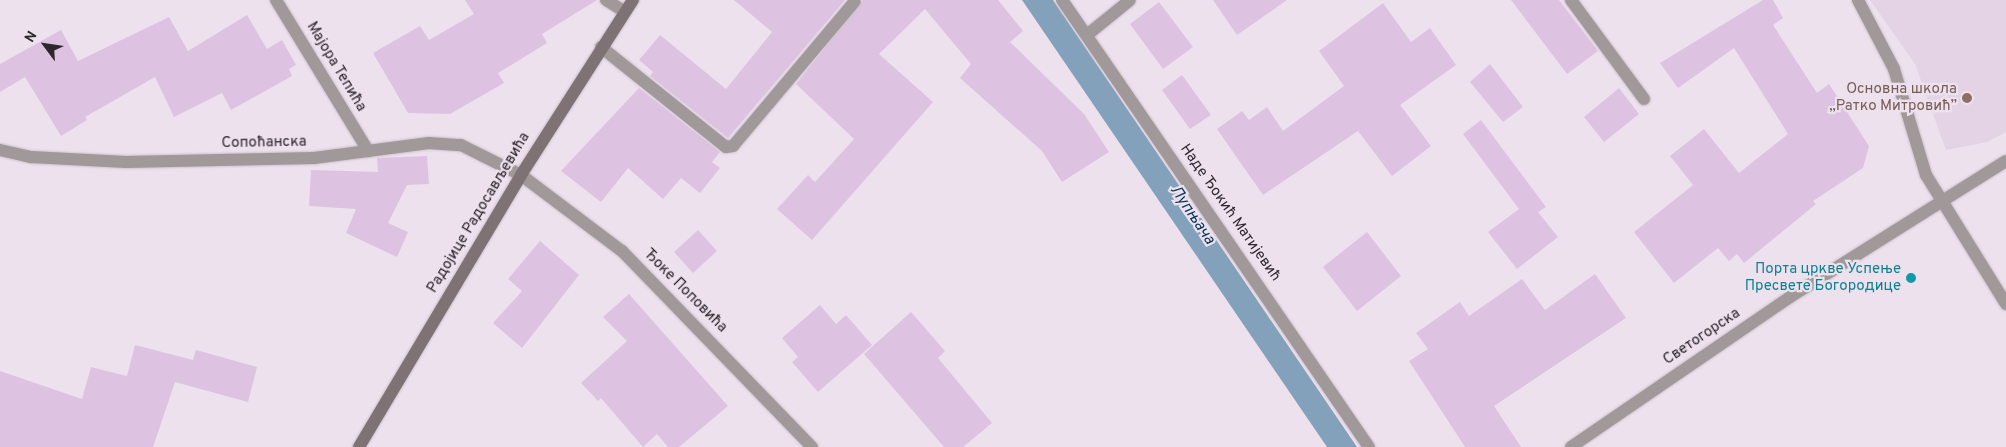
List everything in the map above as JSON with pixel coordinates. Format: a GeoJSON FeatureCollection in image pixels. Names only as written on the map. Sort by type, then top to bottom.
{"type":"FeatureCollection","features":[{"type":"Feature","properties":{"kind":"main road","name":"Радојице Радосављевића"},"geometry":{"type":"LineString","coordinates":[[359,447],[521,175],[601,47],[633,0]]}},
{"type":"Feature","properties":{"kind":"street","name":"Мајора Тепића"},"geometry":{"type":"LineString","coordinates":[[276,0],[368,151]]}},
{"type":"Feature","properties":{"kind":"street"},"geometry":{"type":"LineString","coordinates":[[606,0],[625,12]]}},
{"type":"Feature","properties":{"kind":"street","name":"Наде Ђокић Матијевић"},"geometry":{"type":"LineString","coordinates":[[1062,0],[1369,447]]}},
{"type":"Feature","properties":{"kind":"street"},"geometry":{"type":"LineString","coordinates":[[1087,35],[1130,0]]}},
{"type":"Feature","properties":{"kind":"street"},"geometry":{"type":"LineString","coordinates":[[1571,0],[1644,99]]}},
{"type":"Feature","properties":{"kind":"street"},"geometry":{"type":"LineString","coordinates":[[1858,0],[1894,69],[1917,154],[1939,200],[2006,304]]}},
{"type":"Feature","properties":{"kind":"street"},"geometry":{"type":"LineString","coordinates":[[601,47],[726,147],[733,146],[855,2]]}},
{"type":"Feature","properties":{"kind":"street","name":"Сопоћанска"},"geometry":{"type":"LineString","coordinates":[[0,150],[31,157],[117,162],[279,159],[429,143],[461,145],[521,175]]}},
{"type":"Feature","properties":{"kind":"street","name":"Светогорска"},"geometry":{"type":"LineString","coordinates":[[1571,447],[1939,200],[2006,161]]}},
{"type":"Feature","properties":{"kind":"street","name":"Ђоке Поповића"},"geometry":{"type":"LineString","coordinates":[[521,175],[645,272],[812,447]]}},
{"type":"Feature","properties":{"kind":"shaded area","name":"Основна школа „Ратко Митровић”"},"geometry":{"type":"Polygon","coordinates":[[[1870,0],[2006,0],[2006,132],[1987,142],[1946,150],[1915,64],[1870,0]]]}},
{"type":"Feature","properties":{"kind":"water","name":"Лупњача"},"geometry":{"type":"Polygon","coordinates":[[[1022,0],[1053,0],[1357,447],[1327,447],[1022,0]]]}},
{"type":"Feature","properties":{"kind":"building"},"geometry":{"type":"Polygon","coordinates":[[[465,0],[597,0],[542,34],[547,43],[498,73],[504,83],[450,114],[408,113],[373,53],[420,26],[429,40],[474,14],[465,0]]]}},
{"type":"Feature","properties":{"kind":"building"},"geometry":{"type":"Polygon","coordinates":[[[734,0],[845,0],[728,138],[650,76],[653,72],[639,60],[660,35],[726,89],[772,32],[734,0]]]}},
{"type":"Feature","properties":{"kind":"building"},"geometry":{"type":"Polygon","coordinates":[[[863,0],[998,0],[1023,31],[1010,42],[1084,114],[1109,152],[1062,182],[1042,151],[960,78],[971,64],[925,9],[879,54],[933,102],[812,240],[777,209],[808,175],[815,182],[854,139],[796,84],[863,0]]]}},
{"type":"Feature","properties":{"kind":"building"},"geometry":{"type":"Polygon","coordinates":[[[1213,0],[1287,0],[1237,35],[1213,0]]]}},
{"type":"Feature","properties":{"kind":"building"},"geometry":{"type":"Polygon","coordinates":[[[1511,0],[1559,0],[1598,51],[1567,74],[1511,0]]]}},
{"type":"Feature","properties":{"kind":"building"},"geometry":{"type":"Polygon","coordinates":[[[1763,0],[1773,0],[1783,18],[1773,25],[1817,93],[1829,84],[1869,146],[1863,168],[1813,201],[1816,204],[1744,263],[1737,254],[1729,261],[1718,248],[1674,283],[1634,232],[1693,185],[1670,156],[1704,129],[1739,173],[1788,134],[1734,48],[1678,88],[1660,63],[1763,0]]]}},
{"type":"Feature","properties":{"kind":"building"},"geometry":{"type":"Polygon","coordinates":[[[1159,2],[1193,47],[1163,69],[1130,24],[1159,2]]]}},
{"type":"Feature","properties":{"kind":"building"},"geometry":{"type":"Polygon","coordinates":[[[1383,3],[1411,42],[1430,28],[1456,65],[1400,105],[1431,146],[1392,176],[1358,131],[1263,195],[1217,129],[1242,111],[1249,120],[1267,107],[1283,131],[1344,86],[1319,51],[1383,3]]]}},
{"type":"Feature","properties":{"kind":"building"},"geometry":{"type":"Polygon","coordinates":[[[247,15],[267,49],[282,40],[296,65],[289,69],[292,76],[231,110],[222,93],[174,117],[155,77],[85,117],[87,120],[61,136],[25,77],[0,92],[0,64],[61,30],[78,61],[169,17],[188,51],[247,15]]]}},
{"type":"Feature","properties":{"kind":"building"},"geometry":{"type":"Polygon","coordinates":[[[1490,64],[1523,107],[1503,122],[1470,82],[1490,64]]]}},
{"type":"Feature","properties":{"kind":"building"},"geometry":{"type":"Polygon","coordinates":[[[1182,75],[1211,115],[1190,129],[1162,90],[1182,75]]]}},
{"type":"Feature","properties":{"kind":"building"},"geometry":{"type":"Polygon","coordinates":[[[639,88],[720,152],[712,162],[720,168],[700,193],[681,178],[663,199],[628,168],[601,202],[561,171],[639,88]]]}},
{"type":"Feature","properties":{"kind":"building"},"geometry":{"type":"Polygon","coordinates":[[[1619,88],[1639,114],[1604,142],[1584,117],[1619,88]]]}},
{"type":"Feature","properties":{"kind":"building"},"geometry":{"type":"Polygon","coordinates":[[[1481,120],[1546,207],[1538,212],[1558,237],[1517,269],[1488,232],[1519,209],[1463,134],[1481,120]]]}},
{"type":"Feature","properties":{"kind":"building"},"geometry":{"type":"Polygon","coordinates":[[[427,156],[429,184],[407,185],[388,223],[408,232],[397,257],[346,233],[356,209],[309,206],[311,170],[378,172],[377,158],[427,156]]]}},
{"type":"Feature","properties":{"kind":"building"},"geometry":{"type":"Polygon","coordinates":[[[698,230],[717,251],[693,273],[674,252],[698,230]]]}},
{"type":"Feature","properties":{"kind":"building"},"geometry":{"type":"Polygon","coordinates":[[[1367,232],[1401,276],[1357,311],[1323,267],[1367,232]]]}},
{"type":"Feature","properties":{"kind":"building"},"geometry":{"type":"Polygon","coordinates":[[[540,241],[579,275],[522,348],[493,323],[522,291],[508,279],[540,241]]]}},
{"type":"Feature","properties":{"kind":"building"},"geometry":{"type":"Polygon","coordinates":[[[1595,274],[1626,318],[1494,406],[1521,447],[1465,447],[1409,361],[1428,349],[1416,333],[1460,302],[1469,316],[1522,279],[1545,310],[1595,274]]]}},
{"type":"Feature","properties":{"kind":"building"},"geometry":{"type":"Polygon","coordinates":[[[629,294],[728,406],[679,447],[668,447],[657,434],[643,447],[601,398],[598,401],[581,383],[627,341],[603,317],[629,294]]]}},
{"type":"Feature","properties":{"kind":"building"},"geometry":{"type":"Polygon","coordinates":[[[820,305],[836,324],[846,315],[872,345],[818,392],[792,362],[798,357],[782,338],[820,305]]]}},
{"type":"Feature","properties":{"kind":"building"},"geometry":{"type":"Polygon","coordinates":[[[911,312],[945,351],[938,358],[992,423],[963,447],[944,447],[864,354],[911,312]]]}},
{"type":"Feature","properties":{"kind":"building"},"geometry":{"type":"Polygon","coordinates":[[[135,345],[193,360],[196,350],[257,367],[248,402],[175,382],[153,447],[0,447],[0,371],[82,399],[91,367],[127,376],[135,345]]]}},
{"type":"Feature","properties":{"kind":"place","name":"Основна школа „Ратко Митровић”"},"geometry":{"type":"Point","coordinates":[1967,98]}},
{"type":"Feature","properties":{"kind":"place","name":"Порта цркве Успење Пресвете Богородице"},"geometry":{"type":"Point","coordinates":[1911,278]}}]}
